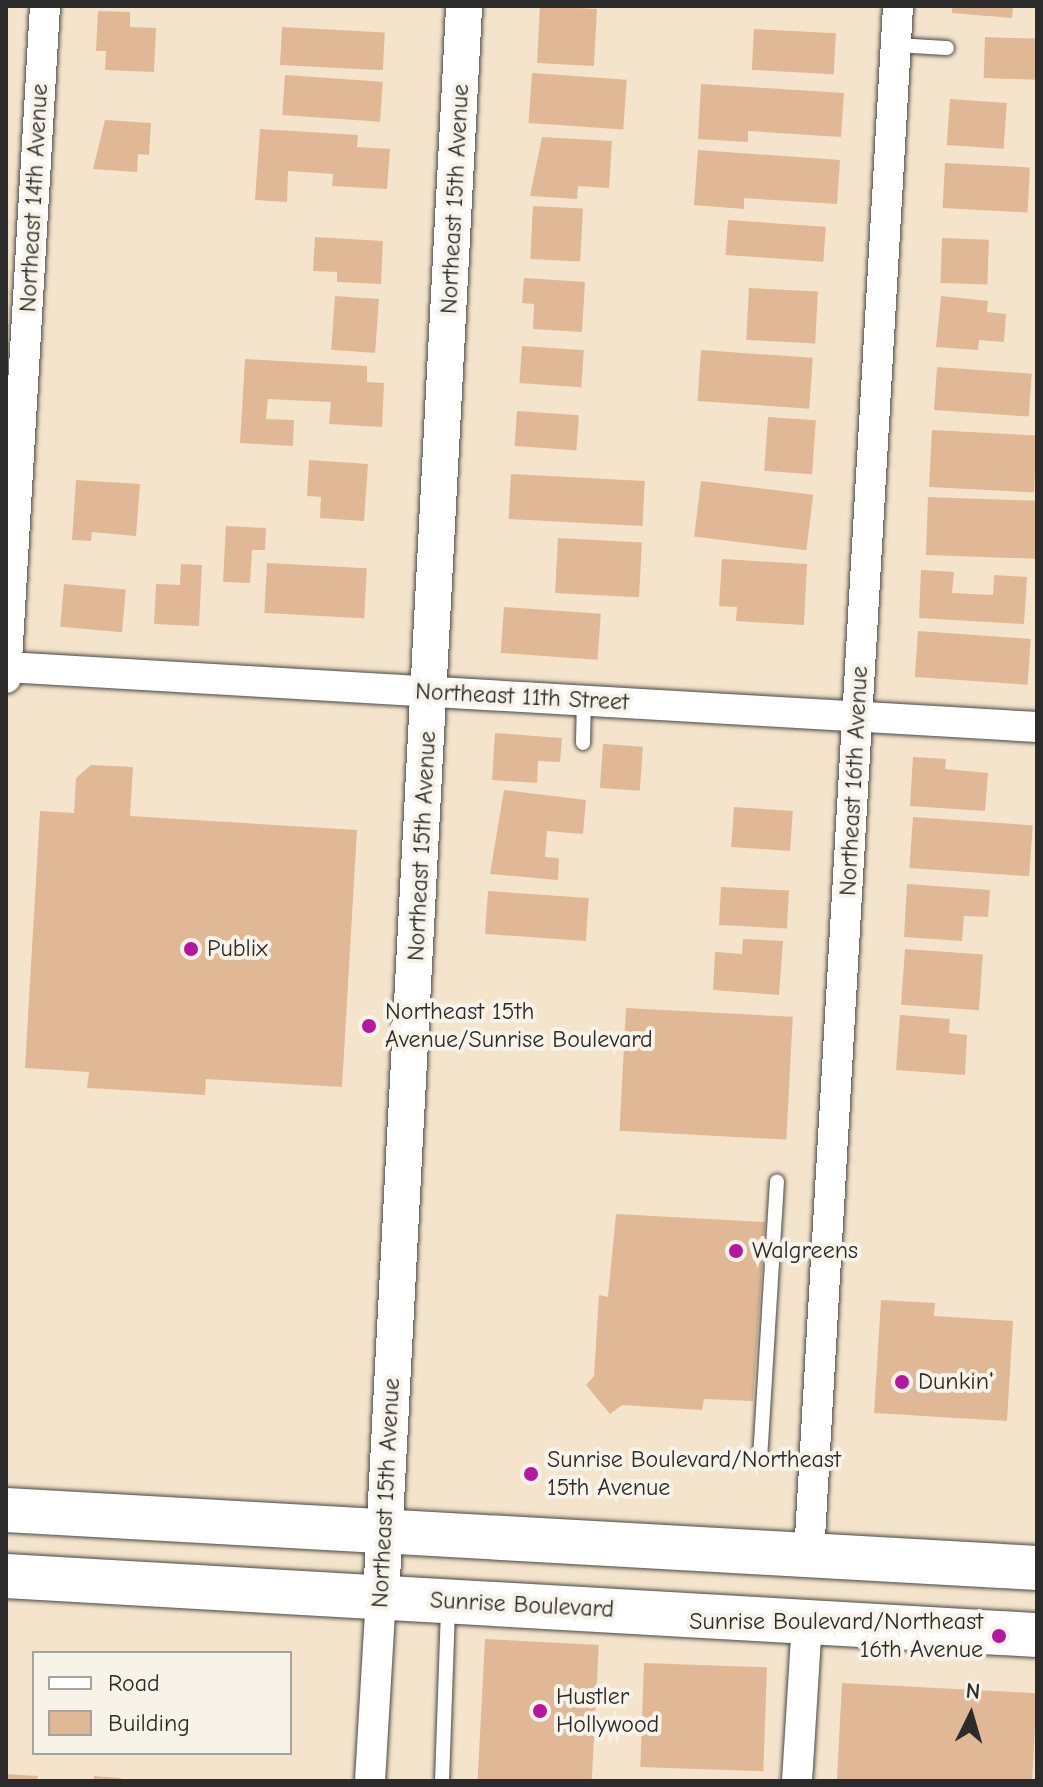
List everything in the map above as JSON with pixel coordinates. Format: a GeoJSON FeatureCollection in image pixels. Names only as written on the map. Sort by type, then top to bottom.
{"type":"FeatureCollection","features":[{"type":"Feature","properties":{"kind":"main road"},"geometry":{"type":"LineString","coordinates":[[6,1510],[1037,1568]]}},
{"type":"Feature","properties":{"kind":"main road","name":"Sunrise Boulevard"},"geometry":{"type":"LineString","coordinates":[[6,1576],[1037,1635]]}},
{"type":"Feature","properties":{"kind":"street","name":"Northeast 14th Avenue"},"geometry":{"type":"LineString","coordinates":[[6,671],[45,6]]}},
{"type":"Feature","properties":{"kind":"street","name":"Northeast 15th Avenue"},"geometry":{"type":"LineString","coordinates":[[370,1781],[464,6]]}},
{"type":"Feature","properties":{"kind":"street","name":"Northeast 16th Avenue"},"geometry":{"type":"LineString","coordinates":[[809,1555],[898,6]]}},
{"type":"Feature","properties":{"kind":"street","name":"Northeast 11th Street"},"geometry":{"type":"LineString","coordinates":[[6,671],[1037,727]]}},
{"type":"Feature","properties":{"kind":"street"},"geometry":{"type":"LineString","coordinates":[[797,1781],[807,1622]]}},
{"type":"Feature","properties":{"kind":"lane"},"geometry":{"type":"LineString","coordinates":[[895,45],[947,48]]}},
{"type":"Feature","properties":{"kind":"lane"},"geometry":{"type":"LineString","coordinates":[[583,743],[584,700]]}},
{"type":"Feature","properties":{"kind":"lane"},"geometry":{"type":"LineString","coordinates":[[760,1459],[777,1182]]}},
{"type":"Feature","properties":{"kind":"lane"},"geometry":{"type":"LineString","coordinates":[[442,1781],[448,1601]]}},
{"type":"Feature","properties":{"kind":"building"},"geometry":{"type":"Polygon","coordinates":[[[540,6],[597,9],[594,66],[537,63],[540,6]]]}},
{"type":"Feature","properties":{"kind":"building"},"geometry":{"type":"Polygon","coordinates":[[[952,6],[1013,6],[1012,18],[952,13],[952,6]]]}},
{"type":"Feature","properties":{"kind":"building"},"geometry":{"type":"Polygon","coordinates":[[[98,11],[130,12],[130,27],[156,28],[154,72],[105,70],[106,51],[96,51],[98,11]]]}},
{"type":"Feature","properties":{"kind":"building"},"geometry":{"type":"Polygon","coordinates":[[[282,27],[385,32],[383,70],[280,65],[282,27]]]}},
{"type":"Feature","properties":{"kind":"building"},"geometry":{"type":"Polygon","coordinates":[[[754,29],[836,33],[834,74],[752,70],[754,29]]]}},
{"type":"Feature","properties":{"kind":"building"},"geometry":{"type":"Polygon","coordinates":[[[985,37],[1037,39],[1036,80],[984,78],[985,37]]]}},
{"type":"Feature","properties":{"kind":"building"},"geometry":{"type":"Polygon","coordinates":[[[532,73],[627,80],[623,130],[529,123],[532,73]]]}},
{"type":"Feature","properties":{"kind":"building"},"geometry":{"type":"Polygon","coordinates":[[[285,75],[383,82],[380,122],[282,115],[285,75]]]}},
{"type":"Feature","properties":{"kind":"building"},"geometry":{"type":"Polygon","coordinates":[[[701,84],[844,93],[841,137],[748,131],[748,142],[698,139],[701,84]]]}},
{"type":"Feature","properties":{"kind":"building"},"geometry":{"type":"Polygon","coordinates":[[[950,99],[1007,103],[1004,149],[947,145],[950,99]]]}},
{"type":"Feature","properties":{"kind":"building"},"geometry":{"type":"Polygon","coordinates":[[[105,120],[151,123],[149,155],[138,154],[137,172],[93,169],[105,120]]]}},
{"type":"Feature","properties":{"kind":"building"},"geometry":{"type":"Polygon","coordinates":[[[260,129],[358,135],[357,147],[390,149],[387,189],[332,186],[333,174],[288,171],[287,202],[255,200],[260,129]]]}},
{"type":"Feature","properties":{"kind":"building"},"geometry":{"type":"Polygon","coordinates":[[[542,137],[612,141],[609,188],[578,186],[577,199],[530,196],[542,137]]]}},
{"type":"Feature","properties":{"kind":"building"},"geometry":{"type":"Polygon","coordinates":[[[698,150],[840,160],[837,204],[744,198],[744,209],[694,205],[698,150]]]}},
{"type":"Feature","properties":{"kind":"building"},"geometry":{"type":"Polygon","coordinates":[[[945,163],[1030,167],[1028,212],[943,208],[945,163]]]}},
{"type":"Feature","properties":{"kind":"building"},"geometry":{"type":"Polygon","coordinates":[[[533,206],[583,209],[580,262],[530,259],[533,206]]]}},
{"type":"Feature","properties":{"kind":"building"},"geometry":{"type":"Polygon","coordinates":[[[728,220],[826,227],[823,262],[726,255],[728,220]]]}},
{"type":"Feature","properties":{"kind":"building"},"geometry":{"type":"Polygon","coordinates":[[[315,237],[383,241],[381,284],[337,282],[337,272],[313,271],[315,237]]]}},
{"type":"Feature","properties":{"kind":"building"},"geometry":{"type":"Polygon","coordinates":[[[942,238],[989,240],[987,285],[940,283],[942,238]]]}},
{"type":"Feature","properties":{"kind":"building"},"geometry":{"type":"Polygon","coordinates":[[[524,278],[585,282],[582,332],[533,329],[534,304],[522,303],[524,278]]]}},
{"type":"Feature","properties":{"kind":"building"},"geometry":{"type":"Polygon","coordinates":[[[749,288],[818,292],[815,344],[746,340],[749,288]]]}},
{"type":"Feature","properties":{"kind":"building"},"geometry":{"type":"Polygon","coordinates":[[[335,296],[379,299],[375,353],[331,350],[335,296]]]}},
{"type":"Feature","properties":{"kind":"building"},"geometry":{"type":"Polygon","coordinates":[[[941,296],[988,301],[987,312],[1006,314],[1004,342],[979,340],[978,350],[936,347],[941,296]]]}},
{"type":"Feature","properties":{"kind":"building"},"geometry":{"type":"Polygon","coordinates":[[[522,346],[584,350],[581,387],[519,383],[522,346]]]}},
{"type":"Feature","properties":{"kind":"building"},"geometry":{"type":"Polygon","coordinates":[[[701,350],[813,358],[809,409],[697,401],[701,350]]]}},
{"type":"Feature","properties":{"kind":"building"},"geometry":{"type":"Polygon","coordinates":[[[245,359],[367,366],[367,382],[384,383],[382,427],[329,424],[331,402],[268,399],[266,419],[294,420],[293,446],[240,443],[245,359]]]}},
{"type":"Feature","properties":{"kind":"building"},"geometry":{"type":"Polygon","coordinates":[[[937,367],[1032,374],[1029,417],[934,410],[937,367]]]}},
{"type":"Feature","properties":{"kind":"building"},"geometry":{"type":"Polygon","coordinates":[[[517,411],[579,415],[576,450],[515,446],[517,411]]]}},
{"type":"Feature","properties":{"kind":"building"},"geometry":{"type":"Polygon","coordinates":[[[768,417],[816,420],[812,474],[764,471],[768,417]]]}},
{"type":"Feature","properties":{"kind":"building"},"geometry":{"type":"Polygon","coordinates":[[[932,430],[1037,435],[1034,492],[929,487],[932,430]]]}},
{"type":"Feature","properties":{"kind":"building"},"geometry":{"type":"Polygon","coordinates":[[[309,460],[368,464],[364,521],[320,518],[321,497],[307,496],[309,460]]]}},
{"type":"Feature","properties":{"kind":"building"},"geometry":{"type":"Polygon","coordinates":[[[511,474],[645,481],[642,526],[509,519],[511,474]]]}},
{"type":"Feature","properties":{"kind":"building"},"geometry":{"type":"Polygon","coordinates":[[[76,480],[140,484],[136,536],[92,532],[91,541],[72,540],[76,480]]]}},
{"type":"Feature","properties":{"kind":"building"},"geometry":{"type":"Polygon","coordinates":[[[701,481],[813,495],[806,550],[694,537],[701,481]]]}},
{"type":"Feature","properties":{"kind":"building"},"geometry":{"type":"Polygon","coordinates":[[[928,497],[1037,501],[1035,559],[926,555],[928,497]]]}},
{"type":"Feature","properties":{"kind":"building"},"geometry":{"type":"Polygon","coordinates":[[[226,526],[266,528],[265,550],[252,550],[250,583],[223,582],[226,526]]]}},
{"type":"Feature","properties":{"kind":"building"},"geometry":{"type":"Polygon","coordinates":[[[558,538],[642,542],[639,597],[555,593],[558,538]]]}},
{"type":"Feature","properties":{"kind":"building"},"geometry":{"type":"Polygon","coordinates":[[[722,559],[807,564],[804,625],[736,621],[737,607],[719,606],[722,559]]]}},
{"type":"Feature","properties":{"kind":"building"},"geometry":{"type":"Polygon","coordinates":[[[267,563],[367,568],[364,618],[264,613],[267,563]]]}},
{"type":"Feature","properties":{"kind":"building"},"geometry":{"type":"Polygon","coordinates":[[[181,564],[202,565],[199,626],[154,624],[156,584],[180,585],[181,564]]]}},
{"type":"Feature","properties":{"kind":"building"},"geometry":{"type":"Polygon","coordinates":[[[921,570],[954,572],[952,593],[993,595],[994,575],[1027,577],[1024,624],[919,618],[921,570]]]}},
{"type":"Feature","properties":{"kind":"building"},"geometry":{"type":"Polygon","coordinates":[[[64,584],[126,589],[122,632],[60,627],[64,584]]]}},
{"type":"Feature","properties":{"kind":"building"},"geometry":{"type":"Polygon","coordinates":[[[504,607],[601,614],[598,660],[501,653],[504,607]]]}},
{"type":"Feature","properties":{"kind":"building"},"geometry":{"type":"Polygon","coordinates":[[[918,631],[1031,639],[1028,685],[915,677],[918,631]]]}},
{"type":"Feature","properties":{"kind":"building"},"geometry":{"type":"Polygon","coordinates":[[[495,733],[562,738],[560,762],[538,761],[537,783],[492,780],[495,733]]]}},
{"type":"Feature","properties":{"kind":"building"},"geometry":{"type":"Polygon","coordinates":[[[603,744],[643,747],[640,791],[600,788],[603,744]]]}},
{"type":"Feature","properties":{"kind":"building"},"geometry":{"type":"Polygon","coordinates":[[[913,757],[946,759],[945,769],[988,773],[985,811],[910,806],[913,757]]]}},
{"type":"Feature","properties":{"kind":"building","name":"Publix"},"geometry":{"type":"Polygon","coordinates":[[[91,765],[133,767],[130,816],[357,830],[342,1087],[206,1079],[205,1095],[87,1088],[89,1072],[25,1068],[40,811],[74,813],[76,778],[91,765]]]}},
{"type":"Feature","properties":{"kind":"building"},"geometry":{"type":"Polygon","coordinates":[[[504,790],[586,800],[583,834],[547,831],[545,857],[559,858],[558,880],[490,874],[504,790]]]}},
{"type":"Feature","properties":{"kind":"building"},"geometry":{"type":"Polygon","coordinates":[[[734,807],[793,811],[790,851],[731,847],[734,807]]]}},
{"type":"Feature","properties":{"kind":"building"},"geometry":{"type":"Polygon","coordinates":[[[913,817],[1033,825],[1029,876],[909,868],[913,817]]]}},
{"type":"Feature","properties":{"kind":"building"},"geometry":{"type":"Polygon","coordinates":[[[907,884],[990,890],[988,917],[964,916],[962,941],[904,937],[907,884]]]}},
{"type":"Feature","properties":{"kind":"building"},"geometry":{"type":"Polygon","coordinates":[[[721,887],[789,891],[787,929],[719,925],[721,887]]]}},
{"type":"Feature","properties":{"kind":"building"},"geometry":{"type":"Polygon","coordinates":[[[488,891],[589,898],[586,941],[485,934],[488,891]]]}},
{"type":"Feature","properties":{"kind":"building"},"geometry":{"type":"Polygon","coordinates":[[[743,939],[783,941],[779,995],[713,990],[715,952],[742,954],[743,939]]]}},
{"type":"Feature","properties":{"kind":"building"},"geometry":{"type":"Polygon","coordinates":[[[905,949],[983,954],[979,1010],[901,1005],[905,949]]]}},
{"type":"Feature","properties":{"kind":"building"},"geometry":{"type":"Polygon","coordinates":[[[626,1008],[793,1017],[786,1140],[620,1131],[626,1008]]]}},
{"type":"Feature","properties":{"kind":"building"},"geometry":{"type":"Polygon","coordinates":[[[900,1015],[950,1019],[949,1033],[967,1035],[965,1075],[896,1070],[900,1015]]]}},
{"type":"Feature","properties":{"kind":"building","name":"Walgreens"},"geometry":{"type":"Polygon","coordinates":[[[616,1214],[765,1222],[753,1401],[704,1399],[702,1410],[622,1405],[610,1414],[586,1385],[594,1376],[599,1295],[608,1297],[616,1214]]]}},
{"type":"Feature","properties":{"kind":"building"},"geometry":{"type":"Polygon","coordinates":[[[881,1300],[935,1303],[934,1316],[1013,1321],[1007,1421],[874,1413],[881,1300]]]}},
{"type":"Feature","properties":{"kind":"building"},"geometry":{"type":"Polygon","coordinates":[[[485,1639],[599,1645],[592,1781],[478,1781],[485,1639]]]}},
{"type":"Feature","properties":{"kind":"building"},"geometry":{"type":"Polygon","coordinates":[[[644,1663],[767,1667],[763,1771],[640,1767],[644,1663]]]}},
{"type":"Feature","properties":{"kind":"building"},"geometry":{"type":"Polygon","coordinates":[[[842,1683],[1037,1693],[1032,1781],[837,1781],[842,1683]]]}},
{"type":"Feature","properties":{"kind":"building"},"geometry":{"type":"Polygon","coordinates":[[[6,1774],[38,1776],[37,1781],[6,1781],[6,1774]]]}},
{"type":"Feature","properties":{"kind":"building"},"geometry":{"type":"Polygon","coordinates":[[[94,1776],[121,1778],[121,1781],[94,1781],[94,1776]]]}},
{"type":"Feature","properties":{"kind":"place","name":"Publix"},"geometry":{"type":"Point","coordinates":[191,949]}},
{"type":"Feature","properties":{"kind":"place","name":"Northeast 15th Avenue/Sunrise Boulevard"},"geometry":{"type":"Point","coordinates":[369,1026]}},
{"type":"Feature","properties":{"kind":"place","name":"Walgreens"},"geometry":{"type":"Point","coordinates":[736,1251]}},
{"type":"Feature","properties":{"kind":"place","name":"Dunkin'"},"geometry":{"type":"Point","coordinates":[902,1382]}},
{"type":"Feature","properties":{"kind":"place","name":"Sunrise Boulevard/Northeast 15th Avenue"},"geometry":{"type":"Point","coordinates":[531,1474]}},
{"type":"Feature","properties":{"kind":"place","name":"Sunrise Boulevard/Northeast 16th Avenue"},"geometry":{"type":"Point","coordinates":[999,1636]}},
{"type":"Feature","properties":{"kind":"place","name":"Hustler Hollywood"},"geometry":{"type":"Point","coordinates":[540,1711]}}]}
